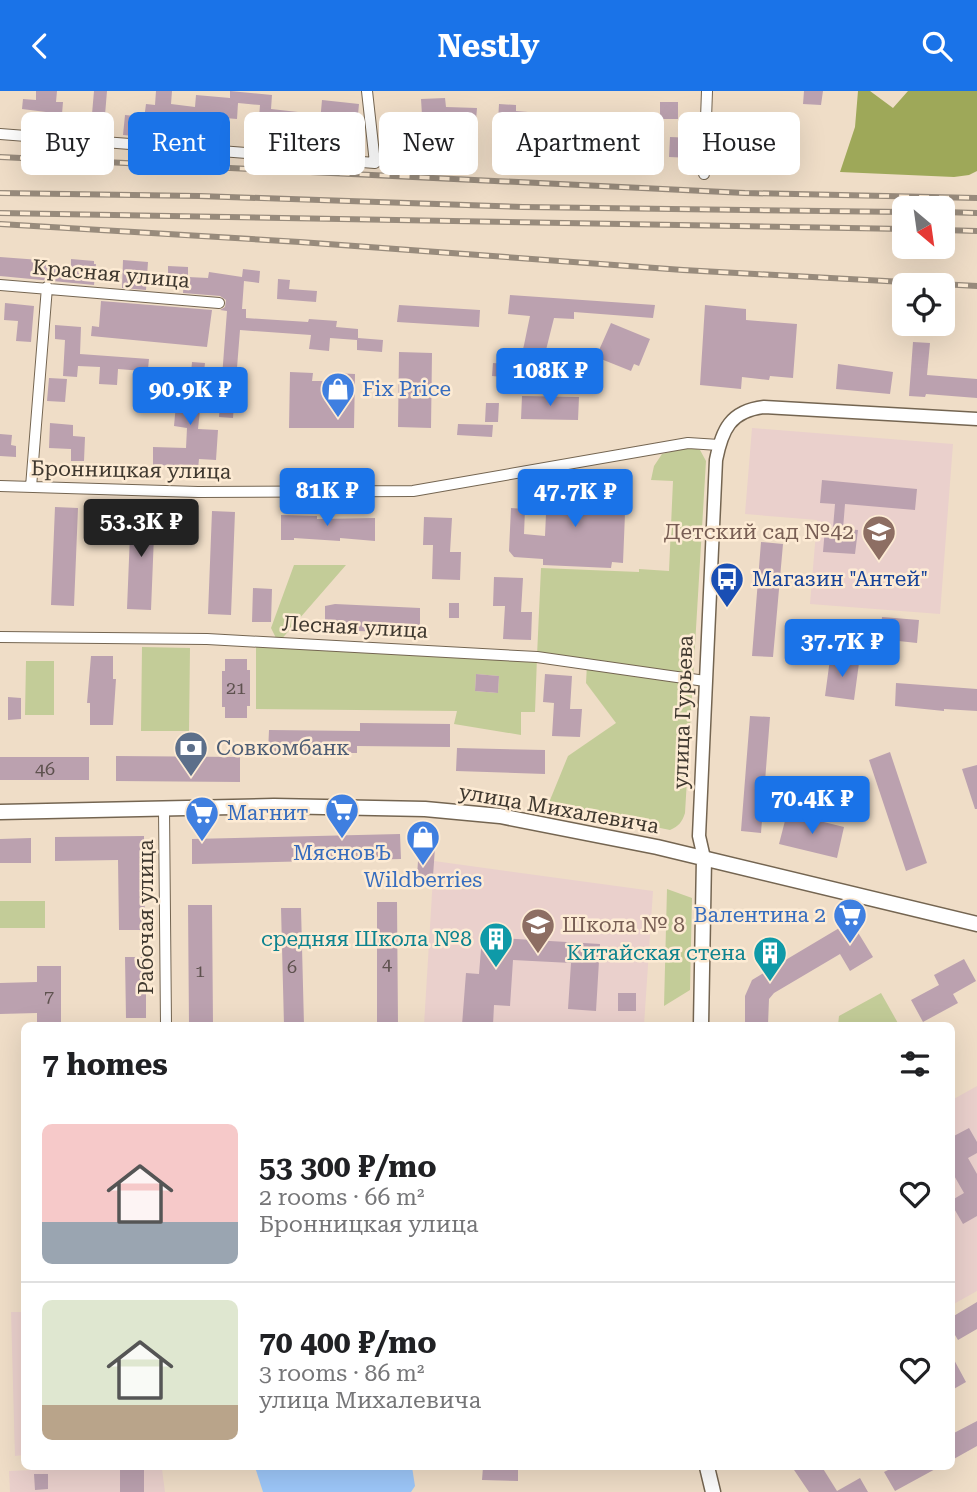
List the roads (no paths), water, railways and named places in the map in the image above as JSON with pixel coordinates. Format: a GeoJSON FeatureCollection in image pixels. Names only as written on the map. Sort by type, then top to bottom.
{"type":"FeatureCollection","features":[{"type":"Feature","properties":{"kind":"main road","name":"улица Михалевича"},"geometry":{"type":"LineString","coordinates":[[0,812],[285,806],[462,812],[555,825],[977,924]]}},
{"type":"Feature","properties":{"kind":"main road","name":"улица Гурьева"},"geometry":{"type":"LineString","coordinates":[[701,1022],[704,858]]}},
{"type":"Feature","properties":{"kind":"main road"},"geometry":{"type":"LineString","coordinates":[[709,1470],[713,1492]]}},
{"type":"Feature","properties":{"kind":"street"},"geometry":{"type":"LineString","coordinates":[[0,134],[375,163],[367,91]]}},
{"type":"Feature","properties":{"kind":"street"},"geometry":{"type":"LineString","coordinates":[[706,112],[707,91]]}},
{"type":"Feature","properties":{"kind":"street","name":"Красная улица"},"geometry":{"type":"LineString","coordinates":[[0,285],[219,303]]}},
{"type":"Feature","properties":{"kind":"street"},"geometry":{"type":"LineString","coordinates":[[31,487],[47,287]]}},
{"type":"Feature","properties":{"kind":"street","name":"улица Гурьева"},"geometry":{"type":"LineString","coordinates":[[704,858],[699,836],[716,460],[719,445],[729,424],[746,412],[770,407],[977,419]]}},
{"type":"Feature","properties":{"kind":"street","name":"Бронницкая улица"},"geometry":{"type":"LineString","coordinates":[[0,486],[198,492],[413,491],[688,443],[719,445]]}},
{"type":"Feature","properties":{"kind":"street","name":"Лесная улица"},"geometry":{"type":"LineString","coordinates":[[0,637],[207,639],[537,657],[705,681]]}},
{"type":"Feature","properties":{"kind":"street","name":"Рабочая улица"},"geometry":{"type":"LineString","coordinates":[[164,809],[166,1022]]}},
{"type":"Feature","properties":{"kind":"water"},"geometry":{"type":"Polygon","coordinates":[[[256,1470],[412,1470],[415,1486],[411,1492],[263,1492],[256,1470]]]}},
{"type":"Feature","properties":{"kind":"railway"},"geometry":{"type":"LineString","coordinates":[[0,157],[745,193],[977,198]]}},
{"type":"Feature","properties":{"kind":"railway"},"geometry":{"type":"LineString","coordinates":[[0,193],[199,196],[523,207],[892,212]]}},
{"type":"Feature","properties":{"kind":"railway"},"geometry":{"type":"LineString","coordinates":[[956,212],[977,213]]}},
{"type":"Feature","properties":{"kind":"railway"},"geometry":{"type":"LineString","coordinates":[[0,213],[892,229]]}},
{"type":"Feature","properties":{"kind":"railway"},"geometry":{"type":"LineString","coordinates":[[0,224],[300,242],[683,270],[977,286]]}},
{"type":"Feature","properties":{"kind":"railway"},"geometry":{"type":"LineString","coordinates":[[956,230],[977,231]]}},
{"type":"Feature","properties":{"kind":"place","name":"Fix Price"},"geometry":{"type":"Point","coordinates":[338,419]}},
{"type":"Feature","properties":{"kind":"place","name":"Детский сад №42"},"geometry":{"type":"Point","coordinates":[879,562]}},
{"type":"Feature","properties":{"kind":"place","name":"Магазин \"Антей\""},"geometry":{"type":"Point","coordinates":[727,609]}},
{"type":"Feature","properties":{"kind":"place","name":"Совкомбанк"},"geometry":{"type":"Point","coordinates":[191,778]}},
{"type":"Feature","properties":{"kind":"place","name":"МясновЪ"},"geometry":{"type":"Point","coordinates":[342,840]}},
{"type":"Feature","properties":{"kind":"place","name":"Магнит"},"geometry":{"type":"Point","coordinates":[202,843]}},
{"type":"Feature","properties":{"kind":"place","name":"Wildberries"},"geometry":{"type":"Point","coordinates":[423,867]}},
{"type":"Feature","properties":{"kind":"place","name":"Валентина 2"},"geometry":{"type":"Point","coordinates":[850,945]}},
{"type":"Feature","properties":{"kind":"place","name":"Школа № 8"},"geometry":{"type":"Point","coordinates":[538,955]}},
{"type":"Feature","properties":{"kind":"place","name":"средняя Школа №8"},"geometry":{"type":"Point","coordinates":[496,969]}},
{"type":"Feature","properties":{"kind":"place","name":"Китайская стена"},"geometry":{"type":"Point","coordinates":[770,983]}}]}
